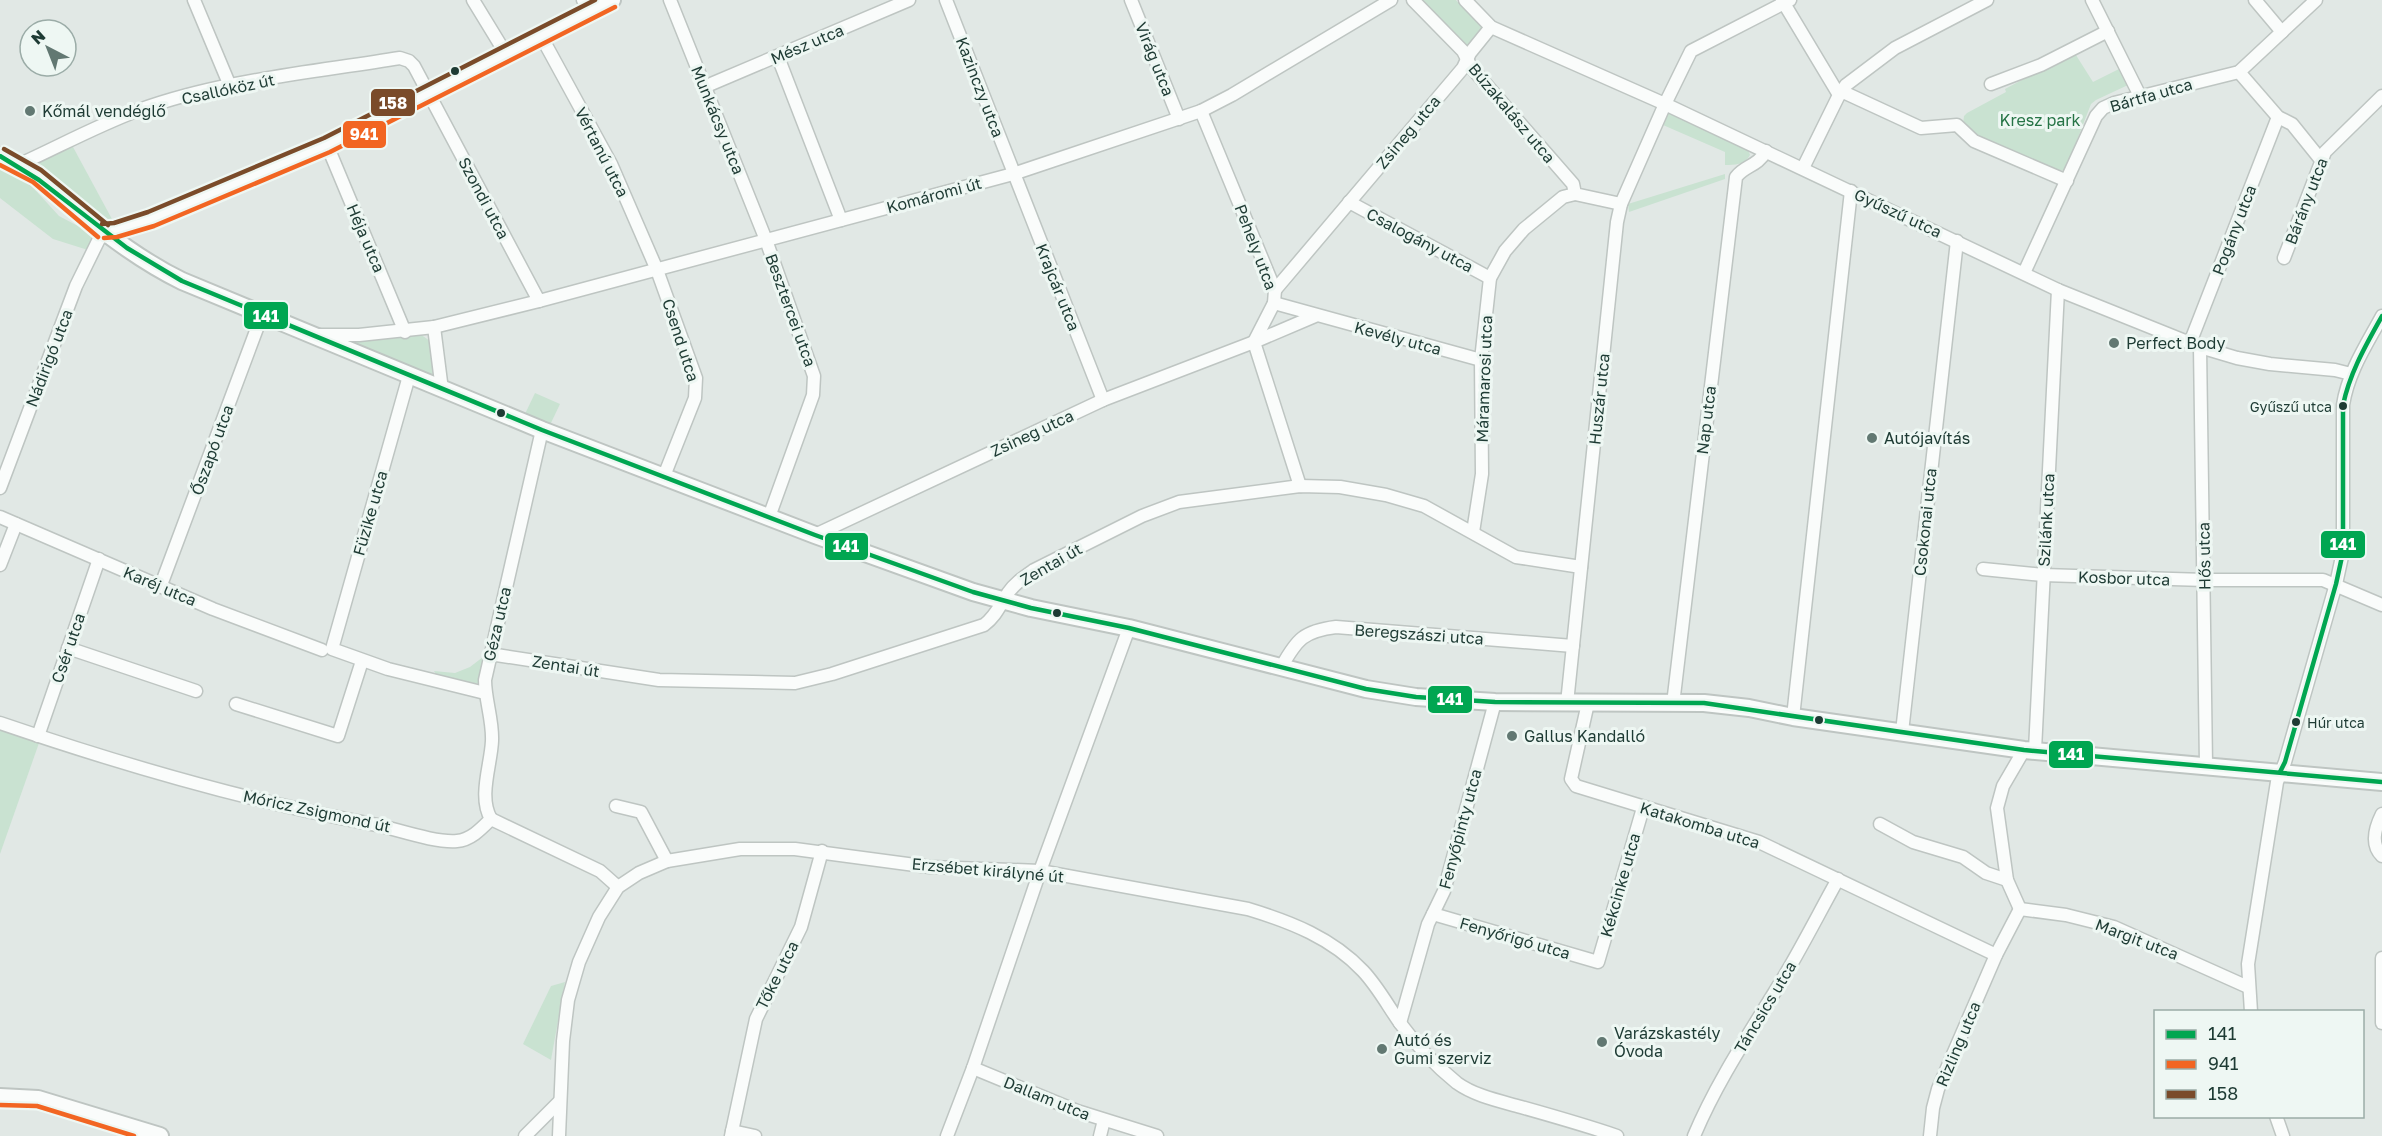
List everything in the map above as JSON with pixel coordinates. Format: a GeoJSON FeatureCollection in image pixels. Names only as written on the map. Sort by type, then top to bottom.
{"type":"FeatureCollection","features":[{"type":"Feature","properties":{"kind":"street"},"geometry":{"type":"LineString","coordinates":[[194,0],[230,86]]}},
{"type":"Feature","properties":{"kind":"street"},"geometry":{"type":"LineString","coordinates":[[474,0],[506,54]]}},
{"type":"Feature","properties":{"kind":"street"},"geometry":{"type":"LineString","coordinates":[[103,231],[115,230],[151,219],[327,145],[541,36],[586,6],[612,0]]}},
{"type":"Feature","properties":{"kind":"street","name":"Munkácsy utca"},"geometry":{"type":"LineString","coordinates":[[670,0],[766,240]]}},
{"type":"Feature","properties":{"kind":"street","name":"Mész utca"},"geometry":{"type":"LineString","coordinates":[[704,87],[909,0]]}},
{"type":"Feature","properties":{"kind":"street","name":"Kazinczy utca"},"geometry":{"type":"LineString","coordinates":[[946,0],[1013,174]]}},
{"type":"Feature","properties":{"kind":"street","name":"Virág utca"},"geometry":{"type":"LineString","coordinates":[[1131,0],[1179,119]]}},
{"type":"Feature","properties":{"kind":"street","name":"Komáromi út"},"geometry":{"type":"LineString","coordinates":[[308,334],[359,335],[405,332],[434,327],[657,270],[1013,174],[1201,111],[1233,95],[1391,0]]}},
{"type":"Feature","properties":{"kind":"street","name":"Búzakalász utca"},"geometry":{"type":"LineString","coordinates":[[1413,0],[1463,51],[1471,67],[1573,184],[1575,194]]}},
{"type":"Feature","properties":{"kind":"street","name":"Gyűszű utca"},"geometry":{"type":"LineString","coordinates":[[1465,0],[1491,27],[1803,168],[2058,290],[2195,345],[2237,358],[2351,374]]}},
{"type":"Feature","properties":{"kind":"street"},"geometry":{"type":"LineString","coordinates":[[1803,168],[1840,93],[1895,48],[1987,0]]}},
{"type":"Feature","properties":{"kind":"street"},"geometry":{"type":"LineString","coordinates":[[2255,0],[2282,32]]}},
{"type":"Feature","properties":{"kind":"street","name":"Bártfa utca"},"geometry":{"type":"LineString","coordinates":[[2024,273],[2096,116],[2103,108],[2140,96],[2239,72],[2316,0]]}},
{"type":"Feature","properties":{"kind":"street"},"geometry":{"type":"LineString","coordinates":[[1785,1],[1840,93],[1921,128],[1957,125],[1974,141],[2067,181]]}},
{"type":"Feature","properties":{"kind":"street","name":"Huszár utca"},"geometry":{"type":"LineString","coordinates":[[1567,703],[1616,233],[1621,204],[1691,51],[1785,1]]}},
{"type":"Feature","properties":{"kind":"street"},"geometry":{"type":"LineString","coordinates":[[2094,1],[2140,96]]}},
{"type":"Feature","properties":{"kind":"street","name":"Zsineg utca"},"geometry":{"type":"LineString","coordinates":[[1275,290],[1463,68],[1491,27]]}},
{"type":"Feature","properties":{"kind":"street"},"geometry":{"type":"LineString","coordinates":[[1991,84],[2041,65],[2108,31]]}},
{"type":"Feature","properties":{"kind":"street","name":"Vértanú utca"},"geometry":{"type":"LineString","coordinates":[[541,36],[611,164],[657,270]]}},
{"type":"Feature","properties":{"kind":"street"},"geometry":{"type":"LineString","coordinates":[[778,57],[841,220]]}},
{"type":"Feature","properties":{"kind":"street","name":"Csallóköz út"},"geometry":{"type":"LineString","coordinates":[[18,165],[140,110],[230,86],[400,58],[409,60],[414,66],[429,94]]}},
{"type":"Feature","properties":{"kind":"street"},"geometry":{"type":"LineString","coordinates":[[2239,72],[2278,117],[2292,124],[2321,160]]}},
{"type":"Feature","properties":{"kind":"street","name":"Szondi utca"},"geometry":{"type":"LineString","coordinates":[[429,94],[539,301]]}},
{"type":"Feature","properties":{"kind":"street","name":"Bárány utca"},"geometry":{"type":"LineString","coordinates":[[2284,258],[2325,152],[2382,96]]}},
{"type":"Feature","properties":{"kind":"street","name":"Pehely utca"},"geometry":{"type":"LineString","coordinates":[[1201,111],[1275,290],[1274,303],[1254,342]]}},
{"type":"Feature","properties":{"kind":"street","name":"Pogány utca"},"geometry":{"type":"LineString","coordinates":[[2195,345],[2278,117]]}},
{"type":"Feature","properties":{"kind":"street","name":"Héja utca"},"geometry":{"type":"LineString","coordinates":[[327,145],[405,332]]}},
{"type":"Feature","properties":{"kind":"street","name":"Nap utca"},"geometry":{"type":"LineString","coordinates":[[1673,704],[1736,177],[1739,172],[1760,161],[1766,151]]}},
{"type":"Feature","properties":{"kind":"street"},"geometry":{"type":"LineString","coordinates":[[0,156],[37,177],[103,231],[151,266],[262,315],[542,430],[815,535],[1031,608],[1130,628],[1366,689],[1416,697],[1495,702],[1704,703],[2030,750],[2382,782]]}},
{"type":"Feature","properties":{"kind":"street","name":"Krajcár utca"},"geometry":{"type":"LineString","coordinates":[[1013,174],[1102,400]]}},
{"type":"Feature","properties":{"kind":"street"},"geometry":{"type":"LineString","coordinates":[[1792,717],[1851,191]]}},
{"type":"Feature","properties":{"kind":"street"},"geometry":{"type":"LineString","coordinates":[[1575,194],[1621,204]]}},
{"type":"Feature","properties":{"kind":"street","name":"Máramarosi utca"},"geometry":{"type":"LineString","coordinates":[[1473,532],[1482,474],[1481,360],[1490,278],[1505,251],[1524,229],[1563,196],[1575,194]]}},
{"type":"Feature","properties":{"kind":"street","name":"Csalogány utca"},"geometry":{"type":"LineString","coordinates":[[1349,202],[1490,278]]}},
{"type":"Feature","properties":{"kind":"street","name":"Nádirigó utca"},"geometry":{"type":"LineString","coordinates":[[0,488],[76,286],[103,231]]}},
{"type":"Feature","properties":{"kind":"street","name":"Besztercei utca"},"geometry":{"type":"LineString","coordinates":[[766,240],[812,366],[815,385],[770,516]]}},
{"type":"Feature","properties":{"kind":"street","name":"Csokonai utca"},"geometry":{"type":"LineString","coordinates":[[1902,732],[1957,241]]}},
{"type":"Feature","properties":{"kind":"street","name":"Csend utca"},"geometry":{"type":"LineString","coordinates":[[657,270],[693,364],[697,387],[695,398],[664,477]]}},
{"type":"Feature","properties":{"kind":"street","name":"Szilánk utca"},"geometry":{"type":"LineString","coordinates":[[2030,750],[2043,575],[2058,290]]}},
{"type":"Feature","properties":{"kind":"street","name":"Kevély utca"},"geometry":{"type":"LineString","coordinates":[[1274,303],[1481,360]]}},
{"type":"Feature","properties":{"kind":"street","name":"Őszapó utca"},"geometry":{"type":"LineString","coordinates":[[161,585],[262,315]]}},
{"type":"Feature","properties":{"kind":"street"},"geometry":{"type":"LineString","coordinates":[[1300,486],[1254,342],[1315,316]]}},
{"type":"Feature","properties":{"kind":"street"},"geometry":{"type":"LineString","coordinates":[[2251,1010],[2248,987],[2250,944],[2280,772],[2285,762],[2336,584],[2343,552],[2343,405],[2351,374],[2382,316]]}},
{"type":"Feature","properties":{"kind":"street"},"geometry":{"type":"LineString","coordinates":[[434,327],[442,390]]}},
{"type":"Feature","properties":{"kind":"street","name":"Zsineg utca"},"geometry":{"type":"LineString","coordinates":[[815,535],[1102,400],[1254,342]]}},
{"type":"Feature","properties":{"kind":"street","name":"Hős utca"},"geometry":{"type":"LineString","coordinates":[[2195,345],[2205,580],[2206,765]]}},
{"type":"Feature","properties":{"kind":"street","name":"Füzike utca"},"geometry":{"type":"LineString","coordinates":[[327,650],[408,376]]}},
{"type":"Feature","properties":{"kind":"street","name":"Géza utca"},"geometry":{"type":"LineString","coordinates":[[491,819],[485,805],[492,719],[485,693],[485,680],[542,430]]}},
{"type":"Feature","properties":{"kind":"street","name":"Zentai út"},"geometry":{"type":"LineString","coordinates":[[490,654],[659,680],[795,683],[832,674],[984,625],[992,619],[1014,586],[1034,570],[1142,516],[1179,502],[1300,486],[1340,487],[1386,495],[1424,506],[1516,557],[1581,567]]}},
{"type":"Feature","properties":{"kind":"street","name":"Karéj utca"},"geometry":{"type":"LineString","coordinates":[[0,517],[213,609],[362,662],[485,693]]}},
{"type":"Feature","properties":{"kind":"street"},"geometry":{"type":"LineString","coordinates":[[0,565],[16,524]]}},
{"type":"Feature","properties":{"kind":"street","name":"Csér utca"},"geometry":{"type":"LineString","coordinates":[[38,736],[99,559]]}},
{"type":"Feature","properties":{"kind":"street","name":"Kosbor utca"},"geometry":{"type":"LineString","coordinates":[[1983,569],[2043,575],[2205,580],[2324,580],[2382,605]]}},
{"type":"Feature","properties":{"kind":"street","name":"Beregszászi utca"},"geometry":{"type":"LineString","coordinates":[[1282,666],[1293,645],[1305,634],[1317,629],[1336,627],[1573,646]]}},
{"type":"Feature","properties":{"kind":"street"},"geometry":{"type":"LineString","coordinates":[[947,1136],[973,1068],[1040,871],[1130,628]]}},
{"type":"Feature","properties":{"kind":"street"},"geometry":{"type":"LineString","coordinates":[[68,648],[196,691]]}},
{"type":"Feature","properties":{"kind":"street"},"geometry":{"type":"LineString","coordinates":[[236,704],[338,736],[362,662]]}},
{"type":"Feature","properties":{"kind":"street","name":"Fenyőpinty utca"},"geometry":{"type":"LineString","coordinates":[[1400,1023],[1428,924],[1444,891],[1495,702]]}},
{"type":"Feature","properties":{"kind":"street","name":"Katakomba utca"},"geometry":{"type":"LineString","coordinates":[[1588,703],[1571,779],[1576,786],[1759,842],[1996,955]]}},
{"type":"Feature","properties":{"kind":"street","name":"Móricz Zsigmond út"},"geometry":{"type":"LineString","coordinates":[[0,723],[107,759],[303,812],[408,831],[445,841],[460,841],[474,834],[491,819]]}},
{"type":"Feature","properties":{"kind":"street"},"geometry":{"type":"LineString","coordinates":[[1996,955],[2020,909],[2007,880],[1997,808],[2003,786],[2030,750]]}},
{"type":"Feature","properties":{"kind":"street"},"geometry":{"type":"LineString","coordinates":[[616,806],[641,812],[667,861]]}},
{"type":"Feature","properties":{"kind":"street","name":"Kékcinke utca"},"geometry":{"type":"LineString","coordinates":[[1598,962],[1643,808]]}},
{"type":"Feature","properties":{"kind":"street"},"geometry":{"type":"LineString","coordinates":[[2382,814],[2375,829],[2375,839],[2376,849],[2382,856]]}},
{"type":"Feature","properties":{"kind":"street"},"geometry":{"type":"LineString","coordinates":[[491,819],[600,872],[618,887]]}},
{"type":"Feature","properties":{"kind":"street"},"geometry":{"type":"LineString","coordinates":[[1880,824],[1913,842],[1963,857],[1986,873],[2007,880]]}},
{"type":"Feature","properties":{"kind":"street","name":"Erzsébet királyné út"},"geometry":{"type":"LineString","coordinates":[[559,1136],[562,1041],[568,1000],[590,936],[618,887],[639,873],[667,861],[741,849],[772,847],[822,851],[930,867],[1040,871],[1248,909],[1303,928],[1328,942],[1363,971],[1378,988],[1400,1023],[1417,1044],[1447,1074],[1471,1091],[1600,1133],[1617,1136]]}},
{"type":"Feature","properties":{"kind":"street","name":"Tőke utca"},"geometry":{"type":"LineString","coordinates":[[732,1134],[756,1019],[801,927],[822,851]]}},
{"type":"Feature","properties":{"kind":"street","name":"Táncsics utca"},"geometry":{"type":"LineString","coordinates":[[1694,1136],[1703,1114],[1737,1053],[1783,979],[1838,879]]}},
{"type":"Feature","properties":{"kind":"street","name":"Margit utca"},"geometry":{"type":"LineString","coordinates":[[2020,909],[2066,915],[2114,927],[2248,987]]}},
{"type":"Feature","properties":{"kind":"street","name":"Fenyőrigó utca"},"geometry":{"type":"LineString","coordinates":[[1433,914],[1598,962]]}},
{"type":"Feature","properties":{"kind":"street","name":"Rizling utca"},"geometry":{"type":"LineString","coordinates":[[1930,1136],[1938,1089],[1996,955]]}},
{"type":"Feature","properties":{"kind":"street"},"geometry":{"type":"LineString","coordinates":[[2382,958],[2382,1023]]}},
{"type":"Feature","properties":{"kind":"street","name":"Dallam utca"},"geometry":{"type":"LineString","coordinates":[[973,1068],[1077,1111],[1157,1136]]}},
{"type":"Feature","properties":{"kind":"street"},"geometry":{"type":"LineString","coordinates":[[0,1097],[38,1099],[160,1136]]}},
{"type":"Feature","properties":{"kind":"street"},"geometry":{"type":"LineString","coordinates":[[525,1136],[560,1101]]}},
{"type":"Feature","properties":{"kind":"street"},"geometry":{"type":"LineString","coordinates":[[2277,1118],[2283,1136]]}},
{"type":"Feature","properties":{"kind":"street"},"geometry":{"type":"LineString","coordinates":[[1100,1136],[1104,1120]]}},
{"type":"Feature","properties":{"kind":"street"},"geometry":{"type":"LineString","coordinates":[[732,1134],[754,1136]]}},
{"type":"Feature","properties":{"kind":"green space"},"geometry":{"type":"Polygon","coordinates":[[[1419,0],[1456,0],[1479,23],[1482,29],[1481,35],[1477,41],[1467,47],[1419,0]]]}},
{"type":"Feature","properties":{"kind":"green space","name":"Kresz park"},"geometry":{"type":"Polygon","coordinates":[[[2074,52],[2093,82],[2119,69],[2128,85],[2091,104],[2065,171],[2010,154],[1984,141],[1963,124],[1967,113],[2006,92],[2005,89],[2074,52]]]}},
{"type":"Feature","properties":{"kind":"green space"},"geometry":{"type":"Polygon","coordinates":[[[1668,113],[1748,150],[1750,155],[1742,163],[1725,165],[1725,152],[1663,125],[1668,113]]]}},
{"type":"Feature","properties":{"kind":"green space"},"geometry":{"type":"Polygon","coordinates":[[[73,147],[113,221],[101,220],[38,169],[40,161],[73,147]]]}},
{"type":"Feature","properties":{"kind":"green space"},"geometry":{"type":"Polygon","coordinates":[[[0,169],[28,182],[59,216],[93,234],[88,250],[53,239],[0,198],[0,169]]]}},
{"type":"Feature","properties":{"kind":"green space"},"geometry":{"type":"Polygon","coordinates":[[[1725,174],[1725,179],[1629,212],[1628,204],[1725,174]]]}},
{"type":"Feature","properties":{"kind":"green space"},"geometry":{"type":"Polygon","coordinates":[[[420,334],[430,341],[434,381],[348,341],[420,334]]]}},
{"type":"Feature","properties":{"kind":"green space"},"geometry":{"type":"Polygon","coordinates":[[[535,393],[560,404],[550,425],[525,414],[535,393]]]}},
{"type":"Feature","properties":{"kind":"green space"},"geometry":{"type":"Polygon","coordinates":[[[483,657],[479,684],[437,676],[434,671],[455,673],[470,667],[483,657]]]}},
{"type":"Feature","properties":{"kind":"green space"},"geometry":{"type":"Polygon","coordinates":[[[0,730],[39,743],[0,854],[0,730]]]}},
{"type":"Feature","properties":{"kind":"green space"},"geometry":{"type":"Polygon","coordinates":[[[565,982],[551,1060],[523,1044],[551,986],[565,982]]]}},
{"type":"Feature","properties":{"kind":"transit line","name":"158"},"geometry":{"type":"LineString","coordinates":[[102,224],[114,223],[148,212],[324,138],[595,0]]}},
{"type":"Feature","properties":{"kind":"transit line","name":"941"},"geometry":{"type":"LineString","coordinates":[[104,238],[117,237],[154,226],[330,152],[615,7]]}},
{"type":"Feature","properties":{"kind":"transit line","name":"158"},"geometry":{"type":"LineString","coordinates":[[4,149],[41,170],[108,225]]}},
{"type":"Feature","properties":{"kind":"transit line","name":"141"},"geometry":{"type":"LineString","coordinates":[[0,156],[39,180],[127,248],[182,281],[542,430],[815,535],[973,592],[1031,608],[1129,628],[1366,689],[1416,697],[1495,702],[1704,703],[2024,750],[2382,782]]}},
{"type":"Feature","properties":{"kind":"transit line","name":"941"},"geometry":{"type":"LineString","coordinates":[[0,165],[33,182],[98,237]]}},
{"type":"Feature","properties":{"kind":"transit line","name":"141"},"geometry":{"type":"LineString","coordinates":[[2280,772],[2285,762],[2336,584],[2343,552],[2343,405],[2354,370],[2382,316]]}},
{"type":"Feature","properties":{"kind":"transit line","name":"941"},"geometry":{"type":"LineString","coordinates":[[0,1105],[37,1106],[134,1136]]}},
{"type":"Feature","properties":{"kind":"place","name":"Kőmál vendéglő"},"geometry":{"type":"Point","coordinates":[30,111]}},
{"type":"Feature","properties":{"kind":"place","name":"Perfect Body"},"geometry":{"type":"Point","coordinates":[2114,343]}},
{"type":"Feature","properties":{"kind":"place","name":"Gyűszű utca"},"geometry":{"type":"Point","coordinates":[2343,406]}},
{"type":"Feature","properties":{"kind":"place","name":"Autójavítás"},"geometry":{"type":"Point","coordinates":[1872,438]}},
{"type":"Feature","properties":{"kind":"place","name":"Húr utca"},"geometry":{"type":"Point","coordinates":[2296,722]}},
{"type":"Feature","properties":{"kind":"place","name":"Gallus Kandalló"},"geometry":{"type":"Point","coordinates":[1512,736]}},
{"type":"Feature","properties":{"kind":"place","name":"Varázskastély Óvoda"},"geometry":{"type":"Point","coordinates":[1602,1042]}},
{"type":"Feature","properties":{"kind":"place","name":"Autó és Gumi szerviz"},"geometry":{"type":"Point","coordinates":[1382,1049]}}]}
